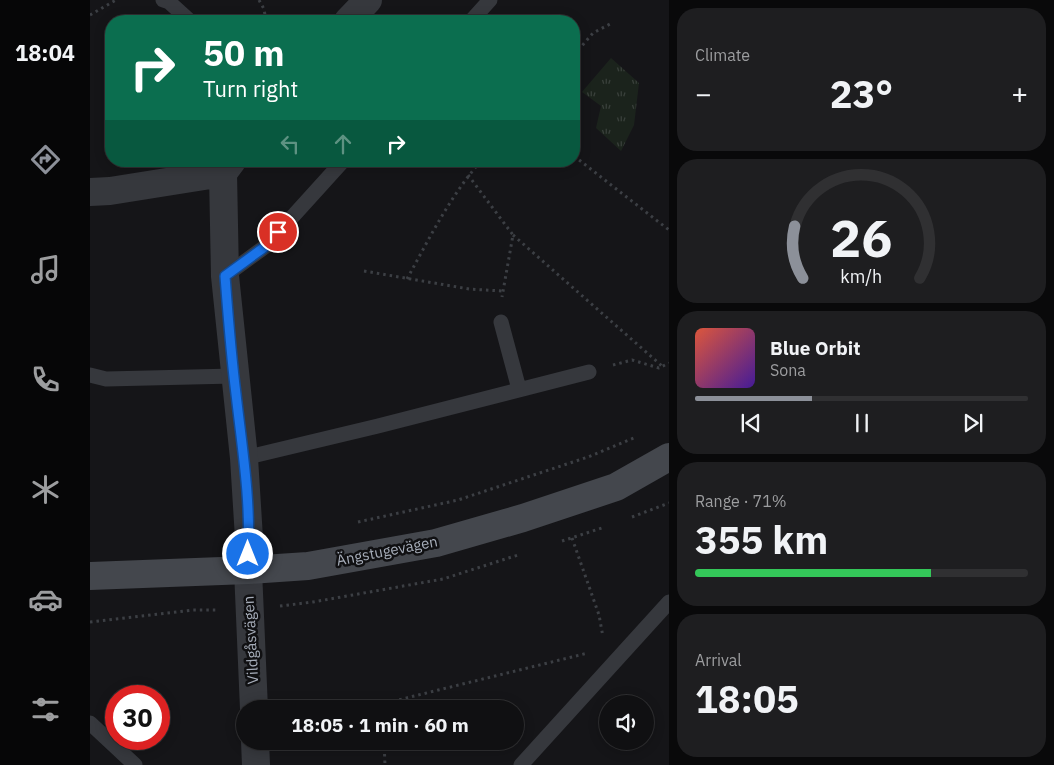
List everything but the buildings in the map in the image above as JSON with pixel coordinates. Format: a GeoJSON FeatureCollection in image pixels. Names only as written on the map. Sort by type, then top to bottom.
{"type":"FeatureCollection","features":[{"type":"Feature","properties":{"kind":"street"},"geometry":{"type":"LineString","coordinates":[[354,15],[368,0]]}},
{"type":"Feature","properties":{"kind":"street"},"geometry":{"type":"LineString","coordinates":[[90,192],[110,191],[227,167]]}},
{"type":"Feature","properties":{"kind":"street","name":"Vildgåsvägen"},"geometry":{"type":"LineString","coordinates":[[227,167],[225,276],[244,458],[249,538],[248,570],[254,700]]}},
{"type":"Feature","properties":{"kind":"street","name":"Ängstugevägen"},"geometry":{"type":"LineString","coordinates":[[90,576],[308,566],[436,543],[523,518],[616,487],[669,457]]}},
{"type":"Feature","properties":{"kind":"street"},"geometry":{"type":"LineString","coordinates":[[255,750],[256,765]]}},
{"type":"Feature","properties":{"kind":"lane"},"geometry":{"type":"LineString","coordinates":[[163,0],[169,2],[183,15]]}},
{"type":"Feature","properties":{"kind":"lane"},"geometry":{"type":"LineString","coordinates":[[476,15],[490,0]]}},
{"type":"Feature","properties":{"kind":"lane"},"geometry":{"type":"LineString","coordinates":[[225,276],[266,246],[338,167]]}},
{"type":"Feature","properties":{"kind":"lane"},"geometry":{"type":"LineString","coordinates":[[501,322],[519,390]]}},
{"type":"Feature","properties":{"kind":"lane"},"geometry":{"type":"LineString","coordinates":[[244,458],[589,372]]}},
{"type":"Feature","properties":{"kind":"lane"},"geometry":{"type":"LineString","coordinates":[[90,375],[106,379],[234,376]]}},
{"type":"Feature","properties":{"kind":"lane"},"geometry":{"type":"LineString","coordinates":[[521,765],[669,602]]}},
{"type":"Feature","properties":{"kind":"lane"},"geometry":{"type":"LineString","coordinates":[[90,723],[135,765]]}},
{"type":"Feature","properties":{"kind":"path"},"geometry":{"type":"LineString","coordinates":[[90,15],[116,0]]}},
{"type":"Feature","properties":{"kind":"path"},"geometry":{"type":"LineString","coordinates":[[259,0],[265,15]]}},
{"type":"Feature","properties":{"kind":"path"},"geometry":{"type":"LineString","coordinates":[[580,48],[593,33],[610,24]]}},
{"type":"Feature","properties":{"kind":"path"},"geometry":{"type":"LineString","coordinates":[[580,161],[669,230]]}},
{"type":"Feature","properties":{"kind":"path"},"geometry":{"type":"LineString","coordinates":[[407,279],[430,235],[475,167]]}},
{"type":"Feature","properties":{"kind":"path"},"geometry":{"type":"LineString","coordinates":[[468,175],[513,235],[662,366]]}},
{"type":"Feature","properties":{"kind":"path"},"geometry":{"type":"LineString","coordinates":[[501,322],[502,291],[513,235]]}},
{"type":"Feature","properties":{"kind":"path"},"geometry":{"type":"LineString","coordinates":[[364,271],[469,288],[502,291]]}},
{"type":"Feature","properties":{"kind":"path"},"geometry":{"type":"LineString","coordinates":[[589,372],[632,360],[659,368],[669,363]]}},
{"type":"Feature","properties":{"kind":"path"},"geometry":{"type":"LineString","coordinates":[[354,523],[458,500],[588,457],[642,434]]}},
{"type":"Feature","properties":{"kind":"path"},"geometry":{"type":"LineString","coordinates":[[572,538],[598,615],[605,651]]}},
{"type":"Feature","properties":{"kind":"path"},"geometry":{"type":"LineString","coordinates":[[398,700],[593,652],[626,650]]}},
{"type":"Feature","properties":{"kind":"path"},"geometry":{"type":"LineString","coordinates":[[384,750],[385,765]]}},
{"type":"Feature","properties":{"kind":"green space"},"geometry":{"type":"Polygon","coordinates":[[[611,58],[639,83],[634,125],[621,151],[596,128],[601,106],[582,92],[611,58]]]}},
{"type":"Feature","properties":{"kind":"route"},"geometry":{"type":"LineString","coordinates":[[248,554],[249,538],[244,458],[225,276],[266,246],[278,232]]}}]}
